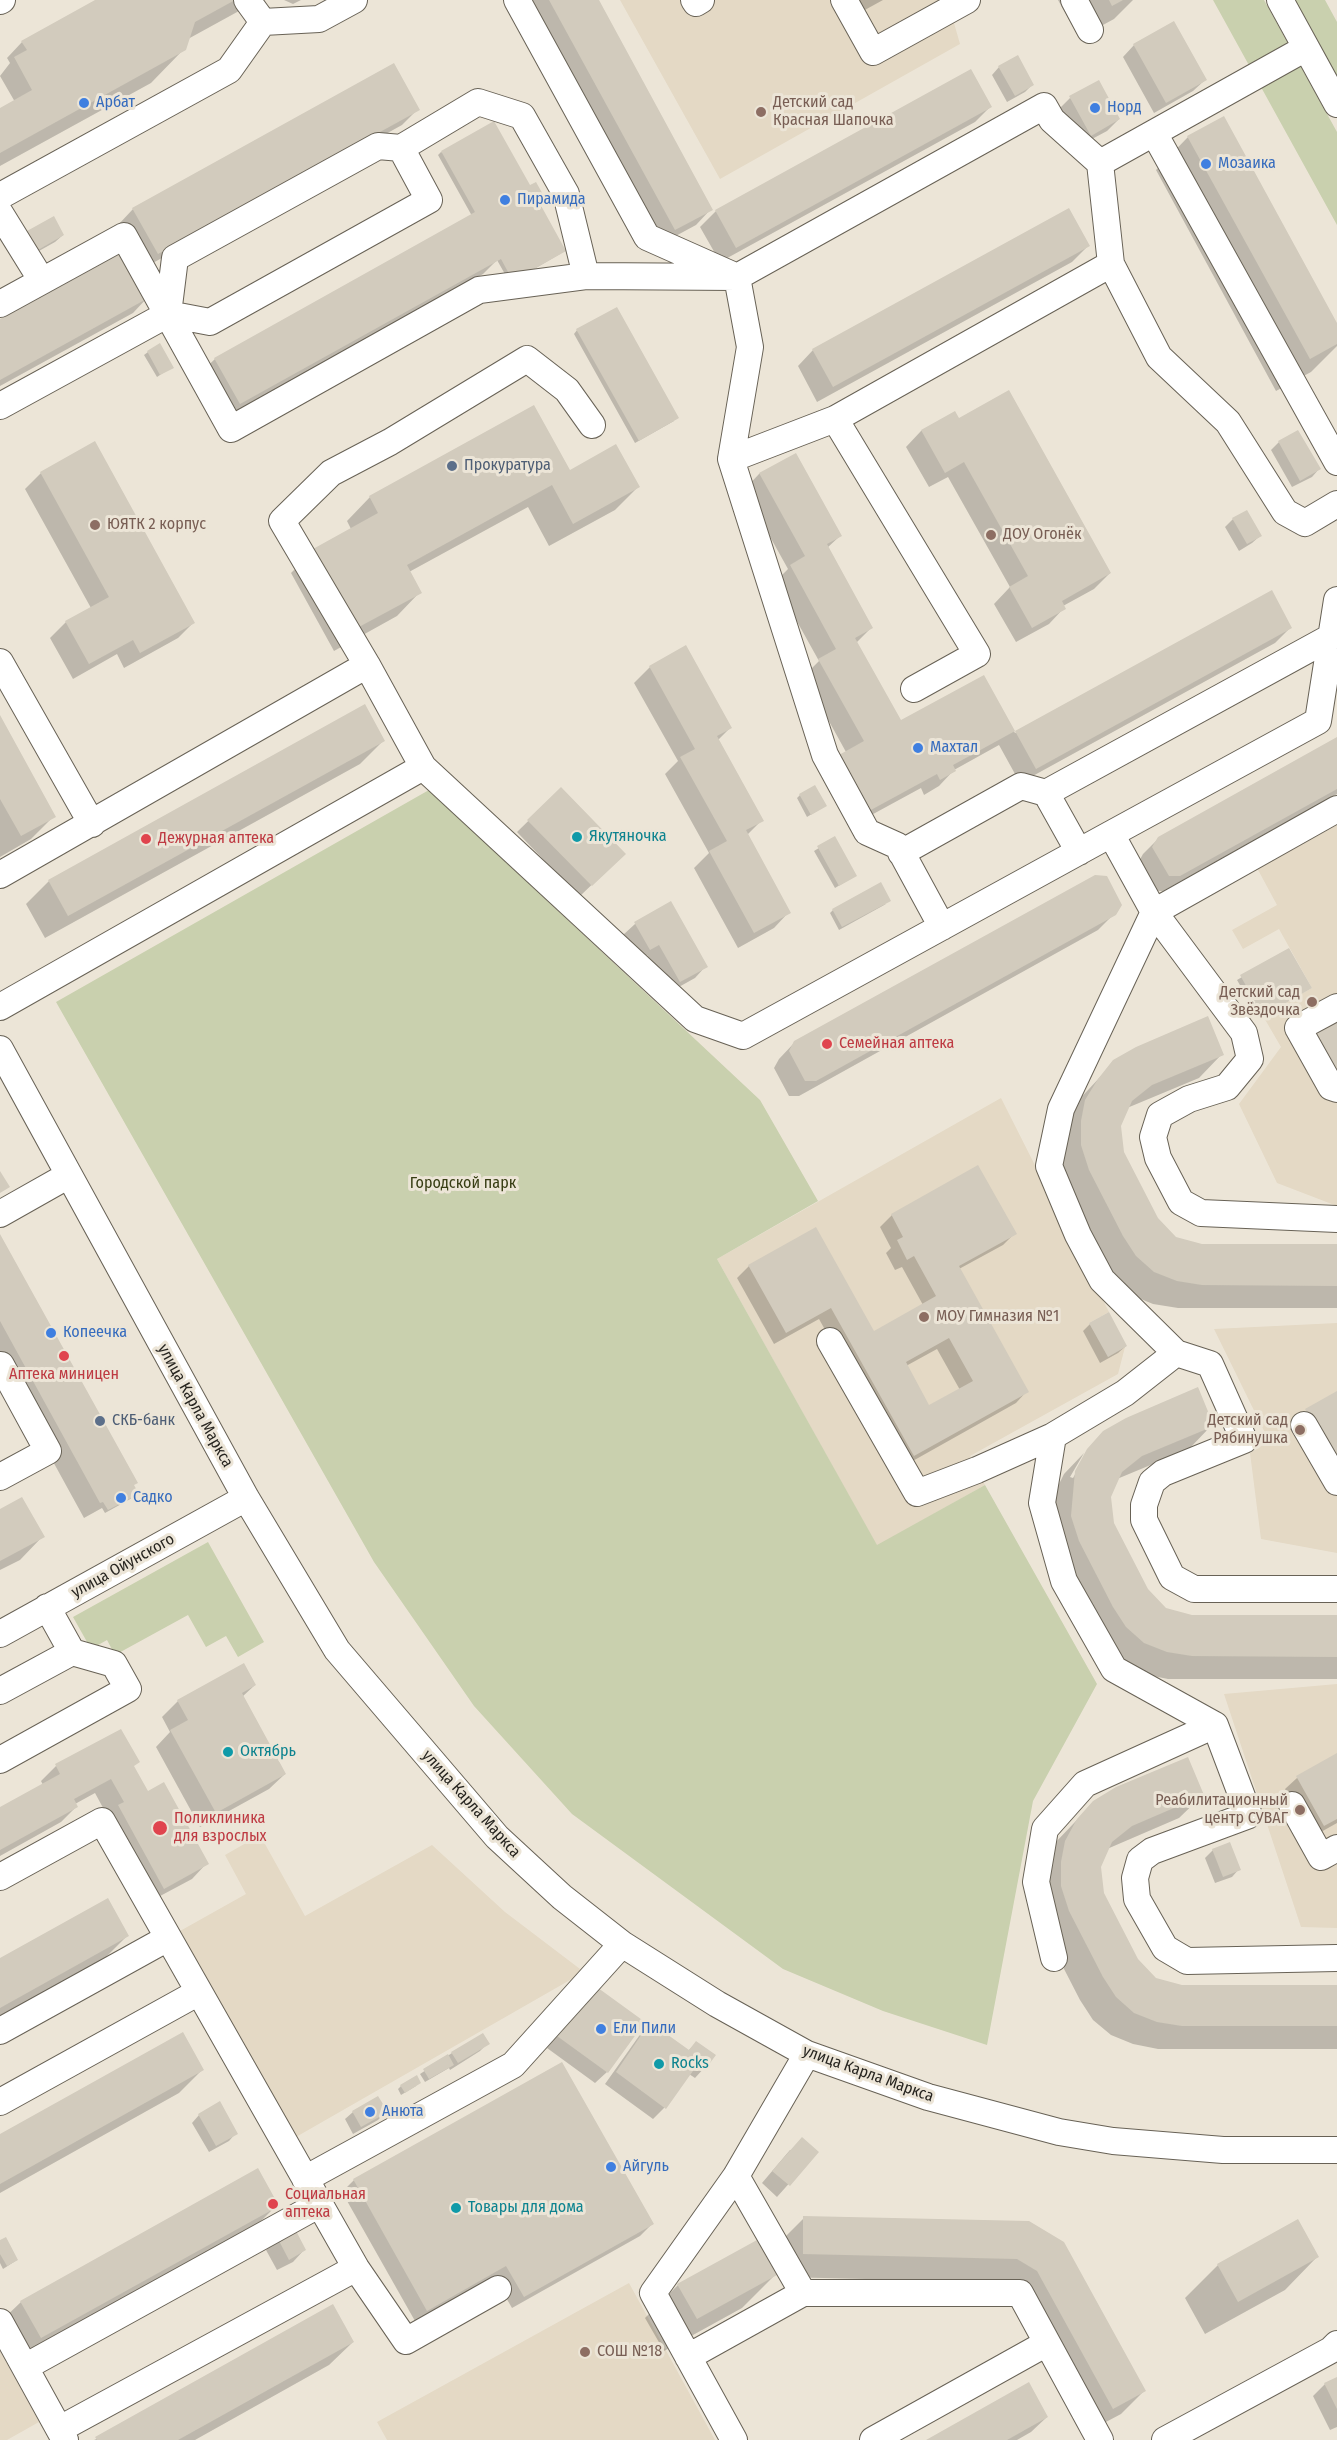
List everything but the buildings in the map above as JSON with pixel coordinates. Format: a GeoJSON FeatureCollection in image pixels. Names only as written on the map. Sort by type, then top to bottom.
{"type":"FeatureCollection","features":[{"type":"Feature","properties":{"kind":"street"},"geometry":{"type":"LineString","coordinates":[[248,0],[263,22]]}},
{"type":"Feature","properties":{"kind":"street"},"geometry":{"type":"LineString","coordinates":[[263,22],[319,19],[354,0]]}},
{"type":"Feature","properties":{"kind":"street"},"geometry":{"type":"LineString","coordinates":[[517,0],[647,237],[737,277]]}},
{"type":"Feature","properties":{"kind":"street"},"geometry":{"type":"LineString","coordinates":[[694,0],[696,3],[701,0]]}},
{"type":"Feature","properties":{"kind":"street"},"geometry":{"type":"LineString","coordinates":[[844,0],[873,52],[967,0]]}},
{"type":"Feature","properties":{"kind":"street"},"geometry":{"type":"LineString","coordinates":[[1074,0],[1090,30]]}},
{"type":"Feature","properties":{"kind":"street"},"geometry":{"type":"LineString","coordinates":[[1280,0],[1337,104]]}},
{"type":"Feature","properties":{"kind":"street"},"geometry":{"type":"LineString","coordinates":[[0,196],[229,70],[263,22]]}},
{"type":"Feature","properties":{"kind":"street"},"geometry":{"type":"LineString","coordinates":[[1100,163],[1306,48]]}},
{"type":"Feature","properties":{"kind":"street"},"geometry":{"type":"LineString","coordinates":[[168,314],[175,258],[378,146],[401,148],[478,102],[522,116],[566,194],[586,276]]}},
{"type":"Feature","properties":{"kind":"street"},"geometry":{"type":"LineString","coordinates":[[0,304],[124,236],[231,429],[479,290],[586,276],[737,277],[1044,106],[1052,120],[1100,163],[1111,264],[1159,357],[1228,422],[1284,512],[1305,523],[1337,504]]}},
{"type":"Feature","properties":{"kind":"street"},"geometry":{"type":"LineString","coordinates":[[1154,133],[1337,462]]}},
{"type":"Feature","properties":{"kind":"street"},"geometry":{"type":"LineString","coordinates":[[0,406],[168,314],[210,322],[429,200],[401,148]]}},
{"type":"Feature","properties":{"kind":"street"},"geometry":{"type":"LineString","coordinates":[[0,213],[42,281]]}},
{"type":"Feature","properties":{"kind":"street"},"geometry":{"type":"LineString","coordinates":[[731,459],[835,419],[1111,264]]}},
{"type":"Feature","properties":{"kind":"street"},"geometry":{"type":"LineString","coordinates":[[737,277],[750,347],[731,459],[825,755],[867,832],[898,846],[942,927]]}},
{"type":"Feature","properties":{"kind":"street"},"geometry":{"type":"LineString","coordinates":[[592,425],[567,390],[527,359],[390,442],[331,474],[282,520],[367,665],[423,767],[695,1018],[743,1036],[1327,716],[1331,637],[1337,600]]}},
{"type":"Feature","properties":{"kind":"street"},"geometry":{"type":"LineString","coordinates":[[835,419],[977,654],[915,689]]}},
{"type":"Feature","properties":{"kind":"street"},"geometry":{"type":"LineString","coordinates":[[901,853],[1021,786],[1046,793],[1331,637]]}},
{"type":"Feature","properties":{"kind":"street"},"geometry":{"type":"LineString","coordinates":[[0,662],[92,824]]}},
{"type":"Feature","properties":{"kind":"street"},"geometry":{"type":"LineString","coordinates":[[0,875],[367,665]]}},
{"type":"Feature","properties":{"kind":"street"},"geometry":{"type":"LineString","coordinates":[[0,1007],[423,767]]}},
{"type":"Feature","properties":{"kind":"street"},"geometry":{"type":"LineString","coordinates":[[1046,793],[1079,852]]}},
{"type":"Feature","properties":{"kind":"street"},"geometry":{"type":"LineString","coordinates":[[1337,809],[1154,912],[1061,1109],[1049,1166],[1078,1235],[1102,1280],[1176,1353],[1210,1364],[1244,1440],[1163,1473],[1152,1482],[1144,1505],[1144,1520],[1172,1577],[1194,1589],[1337,1589]]}},
{"type":"Feature","properties":{"kind":"street"},"geometry":{"type":"LineString","coordinates":[[1111,834],[1154,912],[1244,1033],[1250,1059],[1227,1087],[1189,1099],[1160,1115],[1153,1137],[1158,1158],[1181,1202],[1201,1213],[1337,1219]]}},
{"type":"Feature","properties":{"kind":"street"},"geometry":{"type":"LineString","coordinates":[[1337,1007],[1299,1028],[1331,1087],[1337,1089]]}},
{"type":"Feature","properties":{"kind":"street","name":"улица Карла Маркса"},"geometry":{"type":"LineString","coordinates":[[0,1049],[246,1498],[337,1650],[497,1837],[562,1897],[622,1944],[717,2004],[807,2054],[928,2097],[1059,2132],[1113,2141],[1223,2150],[1337,2150]]}},
{"type":"Feature","properties":{"kind":"street"},"geometry":{"type":"LineString","coordinates":[[0,1214],[69,1175]]}},
{"type":"Feature","properties":{"kind":"street"},"geometry":{"type":"LineString","coordinates":[[830,1341],[917,1493],[977,1470],[1053,1436],[1125,1393],[1176,1353]]}},
{"type":"Feature","properties":{"kind":"street"},"geometry":{"type":"LineString","coordinates":[[0,1364],[48,1451],[0,1478]]}},
{"type":"Feature","properties":{"kind":"street"},"geometry":{"type":"LineString","coordinates":[[1304,1425],[1337,1482]]}},
{"type":"Feature","properties":{"kind":"street"},"geometry":{"type":"LineString","coordinates":[[1053,1436],[1042,1503],[1064,1581],[1114,1669],[1215,1725],[1249,1815],[1152,1851],[1140,1860],[1135,1878],[1137,1899],[1166,1948],[1187,1961],[1337,1958]]}},
{"type":"Feature","properties":{"kind":"street","name":"улица Ойунского"},"geometry":{"type":"LineString","coordinates":[[0,1634],[246,1498]]}},
{"type":"Feature","properties":{"kind":"street"},"geometry":{"type":"LineString","coordinates":[[47,1607],[72,1652]]}},
{"type":"Feature","properties":{"kind":"street"},"geometry":{"type":"LineString","coordinates":[[0,1691],[72,1652],[114,1664],[128,1689],[0,1760]]}},
{"type":"Feature","properties":{"kind":"street"},"geometry":{"type":"LineString","coordinates":[[1054,1958],[1036,1882],[1045,1829],[1085,1784],[1215,1725]]}},
{"type":"Feature","properties":{"kind":"street"},"geometry":{"type":"LineString","coordinates":[[1292,1805],[1321,1857],[1337,1848]]}},
{"type":"Feature","properties":{"kind":"street"},"geometry":{"type":"LineString","coordinates":[[0,1877],[102,1821],[356,2268],[406,2341],[498,2289]]}},
{"type":"Feature","properties":{"kind":"street"},"geometry":{"type":"LineString","coordinates":[[0,2031],[168,1938]]}},
{"type":"Feature","properties":{"kind":"street"},"geometry":{"type":"LineString","coordinates":[[305,2180],[513,2065],[622,1944]]}},
{"type":"Feature","properties":{"kind":"street"},"geometry":{"type":"LineString","coordinates":[[0,2102],[199,1992]]}},
{"type":"Feature","properties":{"kind":"street"},"geometry":{"type":"LineString","coordinates":[[734,2440],[653,2294],[736,2176],[807,2054]]}},
{"type":"Feature","properties":{"kind":"street"},"geometry":{"type":"LineString","coordinates":[[736,2176],[803,2293]]}},
{"type":"Feature","properties":{"kind":"street"},"geometry":{"type":"LineString","coordinates":[[25,2367],[320,2204]]}},
{"type":"Feature","properties":{"kind":"street"},"geometry":{"type":"LineString","coordinates":[[0,2322],[62,2435],[356,2268]]}},
{"type":"Feature","properties":{"kind":"street"},"geometry":{"type":"LineString","coordinates":[[688,2357],[803,2293],[1020,2294],[1100,2440]]}},
{"type":"Feature","properties":{"kind":"street"},"geometry":{"type":"LineString","coordinates":[[873,2440],[1047,2343]]}},
{"type":"Feature","properties":{"kind":"street"},"geometry":{"type":"LineString","coordinates":[[1165,2440],[1331,2350],[1337,2344]]}},
{"type":"Feature","properties":{"kind":"shaded area","name":"Детский сад Красная Шапочка"},"geometry":{"type":"Polygon","coordinates":[[[620,0],[946,0],[960,44],[720,179],[620,0]]]}},
{"type":"Feature","properties":{"kind":"shaded area","name":"Детский сад Звёздочка"},"geometry":{"type":"Polygon","coordinates":[[[1337,825],[1337,1206],[1277,1183],[1239,1104],[1281,1047],[1263,1016],[1312,988],[1279,929],[1243,949],[1232,930],[1277,905],[1257,868],[1337,825]]]}},
{"type":"Feature","properties":{"kind":"shaded area","name":"МОУ Гимназия №1"},"geometry":{"type":"Polygon","coordinates":[[[1001,1098],[1109,1312],[1089,1323],[1108,1357],[1125,1347],[1118,1374],[970,1456],[985,1485],[877,1546],[717,1259],[1001,1098]]]}},
{"type":"Feature","properties":{"kind":"shaded area","name":"Детский сад Рябинушка"},"geometry":{"type":"Polygon","coordinates":[[[1337,1323],[1337,1553],[1261,1539],[1250,1453],[1269,1441],[1214,1329],[1337,1323]]]}},
{"type":"Feature","properties":{"kind":"shaded area","name":"Реабилитационный центр СУВАГ"},"geometry":{"type":"Polygon","coordinates":[[[1337,1684],[1337,1928],[1301,1927],[1224,1694],[1337,1684]]]}},
{"type":"Feature","properties":{"kind":"shaded area"},"geometry":{"type":"Polygon","coordinates":[[[260,1835],[305,1916],[432,1845],[505,1912],[584,1972],[296,2137],[180,1931],[246,1894],[225,1855],[260,1835]]]}},
{"type":"Feature","properties":{"kind":"shaded area","name":"СОШ №18"},"geometry":{"type":"Polygon","coordinates":[[[629,2283],[715,2440],[387,2440],[377,2422],[629,2283]]]}},
{"type":"Feature","properties":{"kind":"shaded area"},"geometry":{"type":"Polygon","coordinates":[[[0,2351],[39,2422],[7,2440],[0,2440],[0,2351]]]}},
{"type":"Feature","properties":{"kind":"green space"},"geometry":{"type":"Polygon","coordinates":[[[1213,0],[1264,0],[1337,132],[1337,225],[1213,0]]]}},
{"type":"Feature","properties":{"kind":"green space"},"geometry":{"type":"Polygon","coordinates":[[[1292,0],[1325,0],[1337,22],[1337,81],[1292,0]]]}},
{"type":"Feature","properties":{"kind":"green space","name":"Городской парк"},"geometry":{"type":"Polygon","coordinates":[[[429,790],[760,1100],[818,1201],[717,1259],[877,1545],[985,1485],[1097,1684],[1033,1801],[987,2045],[883,2011],[783,1969],[572,1814],[474,1706],[374,1562],[56,1002],[429,790]]]}},
{"type":"Feature","properties":{"kind":"green space"},"geometry":{"type":"Polygon","coordinates":[[[208,1542],[264,1642],[238,1657],[226,1636],[206,1647],[188,1615],[115,1655],[107,1640],[91,1649],[73,1617],[208,1542]]]}},
{"type":"Feature","properties":{"kind":"place","name":"Арбат"},"geometry":{"type":"Point","coordinates":[84,103]}},
{"type":"Feature","properties":{"kind":"place","name":"Норд"},"geometry":{"type":"Point","coordinates":[1095,108]}},
{"type":"Feature","properties":{"kind":"place","name":"Детский сад Красная Шапочка"},"geometry":{"type":"Point","coordinates":[761,112]}},
{"type":"Feature","properties":{"kind":"place","name":"Мозаика"},"geometry":{"type":"Point","coordinates":[1206,164]}},
{"type":"Feature","properties":{"kind":"place","name":"Пирамида"},"geometry":{"type":"Point","coordinates":[505,200]}},
{"type":"Feature","properties":{"kind":"place","name":"Прокуратура"},"geometry":{"type":"Point","coordinates":[452,466]}},
{"type":"Feature","properties":{"kind":"place","name":"ЮЯТК 2 корпус"},"geometry":{"type":"Point","coordinates":[95,525]}},
{"type":"Feature","properties":{"kind":"place","name":"ДОУ Огонёк"},"geometry":{"type":"Point","coordinates":[991,535]}},
{"type":"Feature","properties":{"kind":"place","name":"Махтал"},"geometry":{"type":"Point","coordinates":[918,748]}},
{"type":"Feature","properties":{"kind":"place","name":"Якутяночка"},"geometry":{"type":"Point","coordinates":[577,837]}},
{"type":"Feature","properties":{"kind":"place","name":"Дежурная аптека"},"geometry":{"type":"Point","coordinates":[146,839]}},
{"type":"Feature","properties":{"kind":"place","name":"Детский сад Звёздочка"},"geometry":{"type":"Point","coordinates":[1312,1002]}},
{"type":"Feature","properties":{"kind":"place","name":"Семейная аптека"},"geometry":{"type":"Point","coordinates":[827,1044]}},
{"type":"Feature","properties":{"kind":"place","name":"МОУ Гимназия №1"},"geometry":{"type":"Point","coordinates":[924,1317]}},
{"type":"Feature","properties":{"kind":"place","name":"Копеечка"},"geometry":{"type":"Point","coordinates":[51,1333]}},
{"type":"Feature","properties":{"kind":"place","name":"Аптека миницен"},"geometry":{"type":"Point","coordinates":[64,1356]}},
{"type":"Feature","properties":{"kind":"place","name":"СКБ-банк"},"geometry":{"type":"Point","coordinates":[100,1421]}},
{"type":"Feature","properties":{"kind":"place","name":"Детский сад Рябинушка"},"geometry":{"type":"Point","coordinates":[1300,1430]}},
{"type":"Feature","properties":{"kind":"place","name":"Садко"},"geometry":{"type":"Point","coordinates":[121,1498]}},
{"type":"Feature","properties":{"kind":"place","name":"Октябрь"},"geometry":{"type":"Point","coordinates":[228,1752]}},
{"type":"Feature","properties":{"kind":"place","name":"Реабилитационный центр СУВАГ"},"geometry":{"type":"Point","coordinates":[1300,1810]}},
{"type":"Feature","properties":{"kind":"place","name":"Поликлиника для взрослых"},"geometry":{"type":"Point","coordinates":[160,1828]}},
{"type":"Feature","properties":{"kind":"place","name":"Ели Пили"},"geometry":{"type":"Point","coordinates":[601,2029]}},
{"type":"Feature","properties":{"kind":"place","name":"Rocks"},"geometry":{"type":"Point","coordinates":[659,2064]}},
{"type":"Feature","properties":{"kind":"place","name":"Анюта"},"geometry":{"type":"Point","coordinates":[370,2112]}},
{"type":"Feature","properties":{"kind":"place","name":"Айгуль"},"geometry":{"type":"Point","coordinates":[611,2167]}},
{"type":"Feature","properties":{"kind":"place","name":"Социальная аптека"},"geometry":{"type":"Point","coordinates":[273,2204]}},
{"type":"Feature","properties":{"kind":"place","name":"Товары для дома"},"geometry":{"type":"Point","coordinates":[456,2208]}},
{"type":"Feature","properties":{"kind":"place","name":"СОШ №18"},"geometry":{"type":"Point","coordinates":[585,2352]}}]}
